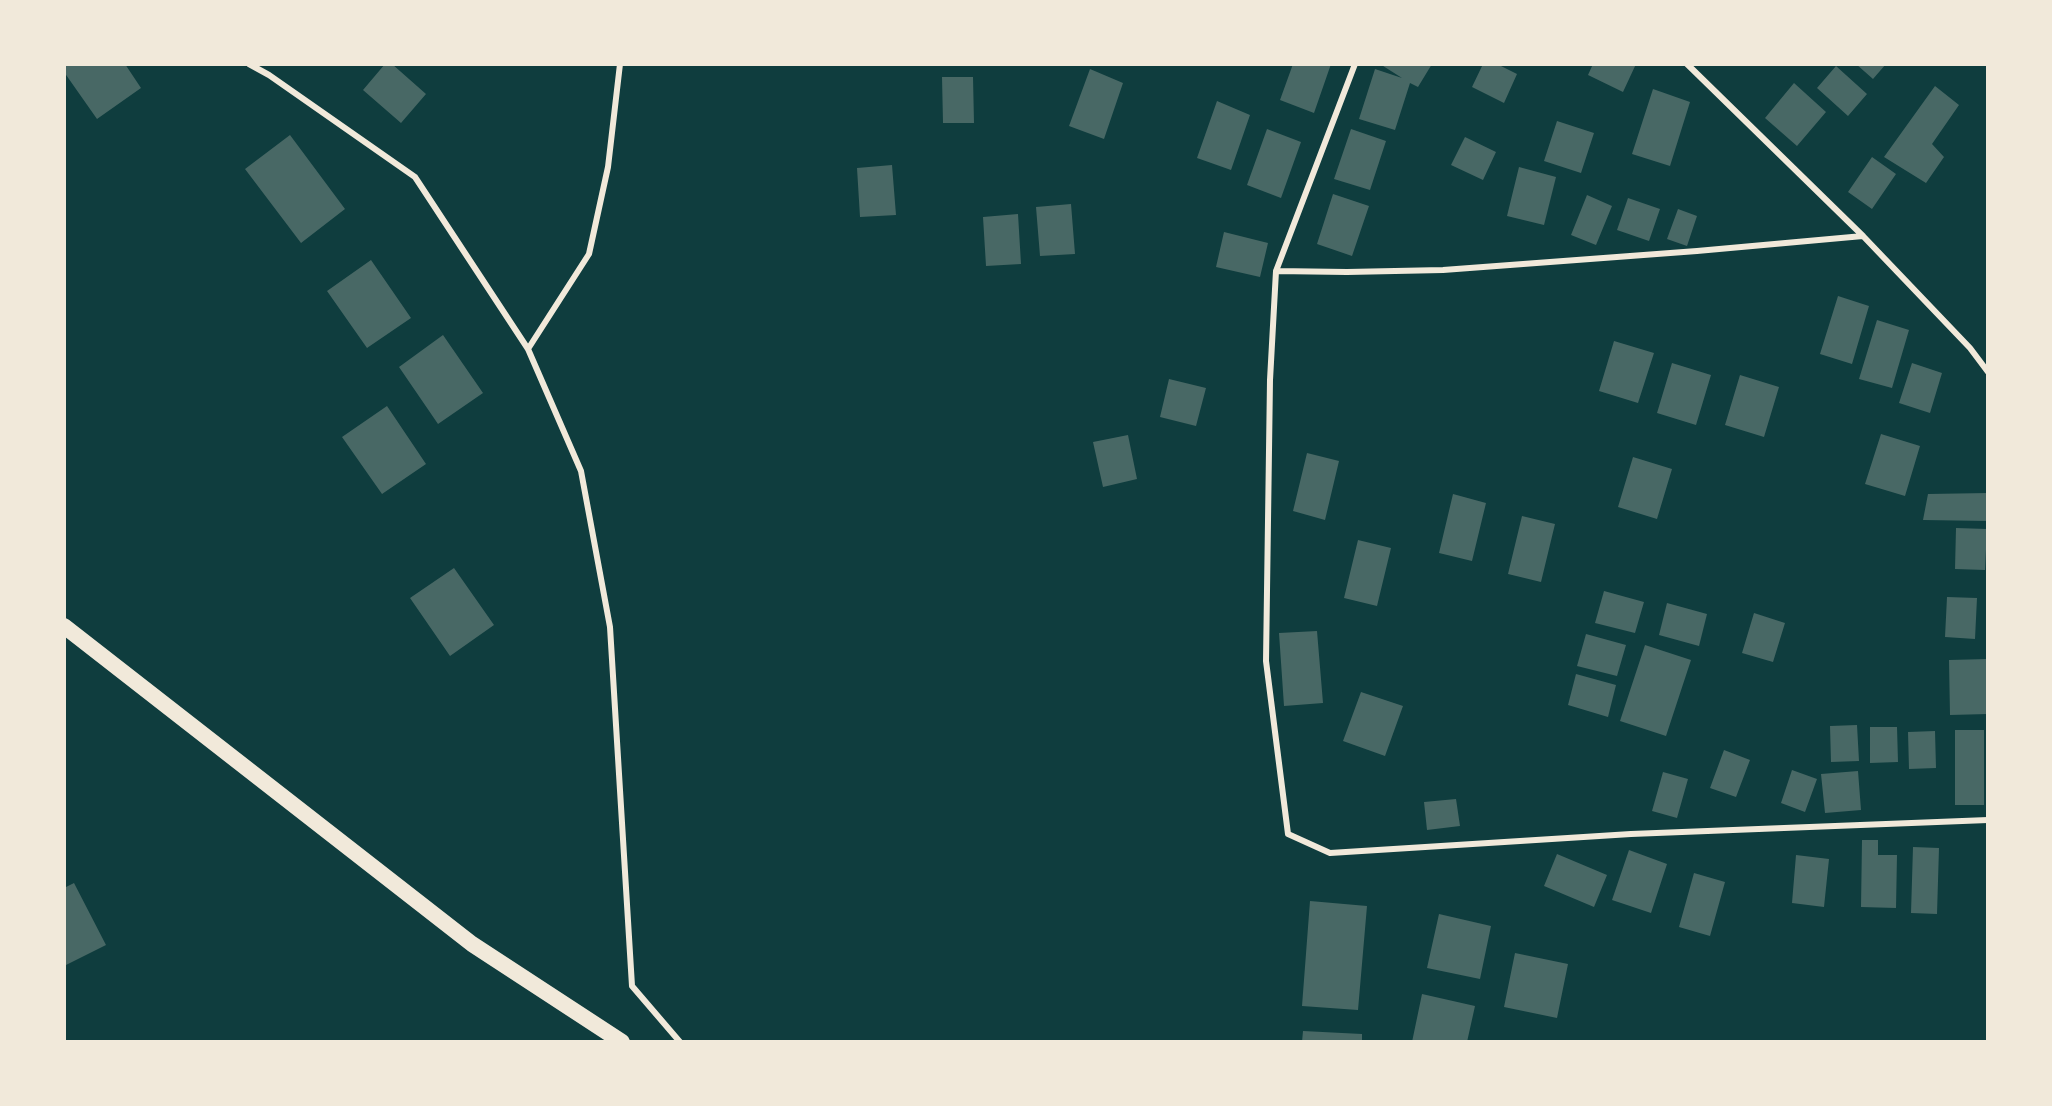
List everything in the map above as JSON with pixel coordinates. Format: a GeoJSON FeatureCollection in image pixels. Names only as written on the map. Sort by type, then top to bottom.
{"type":"FeatureCollection","features":[{"type":"Feature","properties":{"kind":"highway"},"geometry":{"type":"LineString","coordinates":[[64,626],[472,944],[622,1041]]}},
{"type":"Feature","properties":{"kind":"street"},"geometry":{"type":"LineString","coordinates":[[249,64],[269,75],[414,177],[528,349],[581,471],[610,627],[632,986],[680,1041]]}},
{"type":"Feature","properties":{"kind":"street"},"geometry":{"type":"LineString","coordinates":[[528,349],[589,254],[608,167],[620,64]]}},
{"type":"Feature","properties":{"kind":"street"},"geometry":{"type":"LineString","coordinates":[[1355,64],[1276,271],[1270,380],[1266,661],[1288,834],[1330,853],[1631,834],[1988,820]]}},
{"type":"Feature","properties":{"kind":"street"},"geometry":{"type":"LineString","coordinates":[[1687,64],[1863,236],[1970,348],[1988,372]]}},
{"type":"Feature","properties":{"kind":"street"},"geometry":{"type":"LineString","coordinates":[[1276,271],[1443,270],[1863,236]]}},
{"type":"Feature","properties":{"kind":"building"},"geometry":{"type":"Polygon","coordinates":[[[64,64],[125,64],[141,88],[97,119],[64,72],[64,64]]]}},
{"type":"Feature","properties":{"kind":"building"},"geometry":{"type":"Polygon","coordinates":[[[385,64],[392,64],[426,94],[401,123],[363,90],[385,64]]]}},
{"type":"Feature","properties":{"kind":"building"},"geometry":{"type":"Polygon","coordinates":[[[1293,64],[1331,64],[1314,113],[1280,100],[1293,64]]]}},
{"type":"Feature","properties":{"kind":"building"},"geometry":{"type":"Polygon","coordinates":[[[1380,64],[1432,64],[1418,87],[1410,83],[1395,130],[1359,119],[1375,69],[1402,78],[1380,64]]]}},
{"type":"Feature","properties":{"kind":"building"},"geometry":{"type":"Polygon","coordinates":[[[1483,64],[1497,64],[1517,74],[1504,103],[1472,87],[1483,64]]]}},
{"type":"Feature","properties":{"kind":"building"},"geometry":{"type":"Polygon","coordinates":[[[1593,64],[1636,64],[1623,92],[1588,75],[1593,64]]]}},
{"type":"Feature","properties":{"kind":"building"},"geometry":{"type":"Polygon","coordinates":[[[1856,64],[1886,64],[1873,79],[1856,64]]]}},
{"type":"Feature","properties":{"kind":"building"},"geometry":{"type":"Polygon","coordinates":[[[1836,66],[1867,94],[1848,116],[1817,88],[1836,66]]]}},
{"type":"Feature","properties":{"kind":"building"},"geometry":{"type":"Polygon","coordinates":[[[1090,69],[1123,83],[1104,139],[1069,126],[1090,69]]]}},
{"type":"Feature","properties":{"kind":"building"},"geometry":{"type":"Polygon","coordinates":[[[942,77],[973,77],[974,123],[943,123],[942,77]]]}},
{"type":"Feature","properties":{"kind":"building"},"geometry":{"type":"Polygon","coordinates":[[[1794,83],[1826,112],[1797,146],[1765,118],[1794,83]]]}},
{"type":"Feature","properties":{"kind":"building"},"geometry":{"type":"Polygon","coordinates":[[[1935,86],[1959,105],[1932,144],[1944,157],[1926,183],[1884,157],[1935,86]]]}},
{"type":"Feature","properties":{"kind":"building"},"geometry":{"type":"Polygon","coordinates":[[[1653,89],[1690,102],[1670,166],[1632,154],[1653,89]]]}},
{"type":"Feature","properties":{"kind":"building"},"geometry":{"type":"Polygon","coordinates":[[[1217,101],[1250,115],[1231,170],[1197,158],[1217,101]]]}},
{"type":"Feature","properties":{"kind":"building"},"geometry":{"type":"Polygon","coordinates":[[[1557,121],[1594,133],[1581,173],[1544,161],[1557,121]]]}},
{"type":"Feature","properties":{"kind":"building"},"geometry":{"type":"Polygon","coordinates":[[[1267,129],[1301,142],[1281,198],[1247,185],[1267,129]]]}},
{"type":"Feature","properties":{"kind":"building"},"geometry":{"type":"Polygon","coordinates":[[[1351,129],[1386,141],[1370,190],[1334,179],[1351,129]]]}},
{"type":"Feature","properties":{"kind":"building"},"geometry":{"type":"Polygon","coordinates":[[[290,135],[345,209],[301,243],[245,169],[290,135]]]}},
{"type":"Feature","properties":{"kind":"building"},"geometry":{"type":"Polygon","coordinates":[[[1465,137],[1496,152],[1483,180],[1451,165],[1465,137]]]}},
{"type":"Feature","properties":{"kind":"building"},"geometry":{"type":"Polygon","coordinates":[[[1872,157],[1896,174],[1872,209],[1848,192],[1872,157]]]}},
{"type":"Feature","properties":{"kind":"building"},"geometry":{"type":"Polygon","coordinates":[[[892,165],[896,215],[860,217],[857,168],[892,165]]]}},
{"type":"Feature","properties":{"kind":"building"},"geometry":{"type":"Polygon","coordinates":[[[1519,167],[1556,177],[1544,225],[1507,216],[1519,167]]]}},
{"type":"Feature","properties":{"kind":"building"},"geometry":{"type":"Polygon","coordinates":[[[1333,194],[1369,206],[1352,256],[1317,244],[1333,194]]]}},
{"type":"Feature","properties":{"kind":"building"},"geometry":{"type":"Polygon","coordinates":[[[1587,195],[1612,206],[1596,245],[1571,235],[1587,195]]]}},
{"type":"Feature","properties":{"kind":"building"},"geometry":{"type":"Polygon","coordinates":[[[1628,198],[1660,209],[1649,241],[1617,230],[1628,198]]]}},
{"type":"Feature","properties":{"kind":"building"},"geometry":{"type":"Polygon","coordinates":[[[1071,204],[1075,254],[1040,256],[1036,207],[1071,204]]]}},
{"type":"Feature","properties":{"kind":"building"},"geometry":{"type":"Polygon","coordinates":[[[1678,209],[1697,216],[1687,246],[1667,239],[1678,209]]]}},
{"type":"Feature","properties":{"kind":"building"},"geometry":{"type":"Polygon","coordinates":[[[1018,214],[1021,264],[986,266],[983,217],[1018,214]]]}},
{"type":"Feature","properties":{"kind":"building"},"geometry":{"type":"Polygon","coordinates":[[[1224,232],[1268,243],[1260,277],[1216,267],[1224,232]]]}},
{"type":"Feature","properties":{"kind":"building"},"geometry":{"type":"Polygon","coordinates":[[[371,260],[411,318],[367,348],[327,291],[371,260]]]}},
{"type":"Feature","properties":{"kind":"building"},"geometry":{"type":"Polygon","coordinates":[[[1838,296],[1869,306],[1852,364],[1820,354],[1838,296]]]}},
{"type":"Feature","properties":{"kind":"building"},"geometry":{"type":"Polygon","coordinates":[[[1877,320],[1909,330],[1892,388],[1859,379],[1877,320]]]}},
{"type":"Feature","properties":{"kind":"building"},"geometry":{"type":"Polygon","coordinates":[[[443,335],[483,393],[438,424],[399,367],[443,335]]]}},
{"type":"Feature","properties":{"kind":"building"},"geometry":{"type":"Polygon","coordinates":[[[1614,341],[1654,353],[1638,403],[1599,391],[1614,341]]]}},
{"type":"Feature","properties":{"kind":"building"},"geometry":{"type":"Polygon","coordinates":[[[1672,363],[1711,375],[1696,425],[1657,413],[1672,363]]]}},
{"type":"Feature","properties":{"kind":"building"},"geometry":{"type":"Polygon","coordinates":[[[1912,363],[1942,373],[1930,413],[1899,403],[1912,363]]]}},
{"type":"Feature","properties":{"kind":"building"},"geometry":{"type":"Polygon","coordinates":[[[1740,375],[1779,387],[1764,437],[1725,425],[1740,375]]]}},
{"type":"Feature","properties":{"kind":"building"},"geometry":{"type":"Polygon","coordinates":[[[1169,379],[1206,388],[1196,426],[1160,417],[1169,379]]]}},
{"type":"Feature","properties":{"kind":"building"},"geometry":{"type":"Polygon","coordinates":[[[387,406],[426,464],[382,494],[342,437],[387,406]]]}},
{"type":"Feature","properties":{"kind":"building"},"geometry":{"type":"Polygon","coordinates":[[[1881,434],[1920,446],[1905,496],[1865,484],[1881,434]]]}},
{"type":"Feature","properties":{"kind":"building"},"geometry":{"type":"Polygon","coordinates":[[[1128,435],[1137,479],[1103,487],[1093,442],[1128,435]]]}},
{"type":"Feature","properties":{"kind":"building"},"geometry":{"type":"Polygon","coordinates":[[[1307,453],[1339,461],[1325,520],[1293,511],[1307,453]]]}},
{"type":"Feature","properties":{"kind":"building"},"geometry":{"type":"Polygon","coordinates":[[[1633,457],[1672,469],[1657,519],[1618,507],[1633,457]]]}},
{"type":"Feature","properties":{"kind":"building"},"geometry":{"type":"Polygon","coordinates":[[[1988,493],[1988,521],[1923,520],[1928,494],[1988,493]]]}},
{"type":"Feature","properties":{"kind":"building"},"geometry":{"type":"Polygon","coordinates":[[[1453,494],[1486,503],[1472,561],[1439,553],[1453,494]]]}},
{"type":"Feature","properties":{"kind":"building"},"geometry":{"type":"Polygon","coordinates":[[[1522,516],[1555,524],[1541,582],[1508,574],[1522,516]]]}},
{"type":"Feature","properties":{"kind":"building"},"geometry":{"type":"Polygon","coordinates":[[[1956,528],[1987,529],[1985,570],[1955,569],[1956,528]]]}},
{"type":"Feature","properties":{"kind":"building"},"geometry":{"type":"Polygon","coordinates":[[[1358,540],[1391,548],[1377,606],[1344,598],[1358,540]]]}},
{"type":"Feature","properties":{"kind":"building"},"geometry":{"type":"Polygon","coordinates":[[[454,568],[494,625],[450,656],[410,598],[454,568]]]}},
{"type":"Feature","properties":{"kind":"building"},"geometry":{"type":"Polygon","coordinates":[[[1604,591],[1644,602],[1635,633],[1595,623],[1604,591]]]}},
{"type":"Feature","properties":{"kind":"building"},"geometry":{"type":"Polygon","coordinates":[[[1947,597],[1977,598],[1975,639],[1945,637],[1947,597]]]}},
{"type":"Feature","properties":{"kind":"building"},"geometry":{"type":"Polygon","coordinates":[[[1667,603],[1707,614],[1699,646],[1659,635],[1667,603]]]}},
{"type":"Feature","properties":{"kind":"building"},"geometry":{"type":"Polygon","coordinates":[[[1754,613],[1785,623],[1773,662],[1742,653],[1754,613]]]}},
{"type":"Feature","properties":{"kind":"building"},"geometry":{"type":"Polygon","coordinates":[[[1317,631],[1323,703],[1284,706],[1279,633],[1317,631]]]}},
{"type":"Feature","properties":{"kind":"building"},"geometry":{"type":"Polygon","coordinates":[[[1586,634],[1626,645],[1617,676],[1577,666],[1586,634]]]}},
{"type":"Feature","properties":{"kind":"building"},"geometry":{"type":"Polygon","coordinates":[[[1645,645],[1691,660],[1666,736],[1620,721],[1645,645]]]}},
{"type":"Feature","properties":{"kind":"building"},"geometry":{"type":"Polygon","coordinates":[[[1988,659],[1988,714],[1950,715],[1949,660],[1988,659]]]}},
{"type":"Feature","properties":{"kind":"building"},"geometry":{"type":"Polygon","coordinates":[[[1576,674],[1616,685],[1608,717],[1568,705],[1576,674]]]}},
{"type":"Feature","properties":{"kind":"building"},"geometry":{"type":"Polygon","coordinates":[[[1361,692],[1403,706],[1385,756],[1343,741],[1361,692]]]}},
{"type":"Feature","properties":{"kind":"building"},"geometry":{"type":"Polygon","coordinates":[[[1857,725],[1859,761],[1831,762],[1830,726],[1857,725]]]}},
{"type":"Feature","properties":{"kind":"building"},"geometry":{"type":"Polygon","coordinates":[[[1870,727],[1897,727],[1898,762],[1870,763],[1870,727]]]}},
{"type":"Feature","properties":{"kind":"building"},"geometry":{"type":"Polygon","coordinates":[[[1955,730],[1984,730],[1984,805],[1955,805],[1955,730]]]}},
{"type":"Feature","properties":{"kind":"building"},"geometry":{"type":"Polygon","coordinates":[[[1935,731],[1936,768],[1909,769],[1908,732],[1935,731]]]}},
{"type":"Feature","properties":{"kind":"building"},"geometry":{"type":"Polygon","coordinates":[[[1724,750],[1750,760],[1736,797],[1710,788],[1724,750]]]}},
{"type":"Feature","properties":{"kind":"building"},"geometry":{"type":"Polygon","coordinates":[[[1792,770],[1817,779],[1805,812],[1781,803],[1792,770]]]}},
{"type":"Feature","properties":{"kind":"building"},"geometry":{"type":"Polygon","coordinates":[[[1858,771],[1861,810],[1825,813],[1821,774],[1858,771]]]}},
{"type":"Feature","properties":{"kind":"building"},"geometry":{"type":"Polygon","coordinates":[[[1663,772],[1688,779],[1677,818],[1652,811],[1663,772]]]}},
{"type":"Feature","properties":{"kind":"building"},"geometry":{"type":"Polygon","coordinates":[[[1456,799],[1460,826],[1427,830],[1424,802],[1456,799]]]}},
{"type":"Feature","properties":{"kind":"building"},"geometry":{"type":"Polygon","coordinates":[[[1862,840],[1878,840],[1878,855],[1897,855],[1896,908],[1861,907],[1862,840]]]}},
{"type":"Feature","properties":{"kind":"building"},"geometry":{"type":"Polygon","coordinates":[[[1913,847],[1939,848],[1937,914],[1911,913],[1913,847]]]}},
{"type":"Feature","properties":{"kind":"building"},"geometry":{"type":"Polygon","coordinates":[[[1629,850],[1667,864],[1651,913],[1612,900],[1629,850]]]}},
{"type":"Feature","properties":{"kind":"building"},"geometry":{"type":"Polygon","coordinates":[[[1557,854],[1607,875],[1594,907],[1544,886],[1557,854]]]}},
{"type":"Feature","properties":{"kind":"building"},"geometry":{"type":"Polygon","coordinates":[[[1796,855],[1829,859],[1824,907],[1792,903],[1796,855]]]}},
{"type":"Feature","properties":{"kind":"building"},"geometry":{"type":"Polygon","coordinates":[[[1694,873],[1725,882],[1710,936],[1679,927],[1694,873]]]}},
{"type":"Feature","properties":{"kind":"building"},"geometry":{"type":"Polygon","coordinates":[[[74,883],[106,945],[64,966],[64,888],[74,883]]]}},
{"type":"Feature","properties":{"kind":"building"},"geometry":{"type":"Polygon","coordinates":[[[1310,901],[1367,906],[1358,1010],[1302,1006],[1310,901]]]}},
{"type":"Feature","properties":{"kind":"building"},"geometry":{"type":"Polygon","coordinates":[[[1439,914],[1491,926],[1480,979],[1427,968],[1439,914]]]}},
{"type":"Feature","properties":{"kind":"building"},"geometry":{"type":"Polygon","coordinates":[[[1515,953],[1568,964],[1557,1018],[1504,1007],[1515,953]]]}},
{"type":"Feature","properties":{"kind":"building"},"geometry":{"type":"Polygon","coordinates":[[[1422,994],[1475,1006],[1467,1042],[1412,1042],[1422,994]]]}},
{"type":"Feature","properties":{"kind":"building"},"geometry":{"type":"Polygon","coordinates":[[[1303,1031],[1362,1034],[1362,1042],[1302,1042],[1303,1031]]]}}]}
